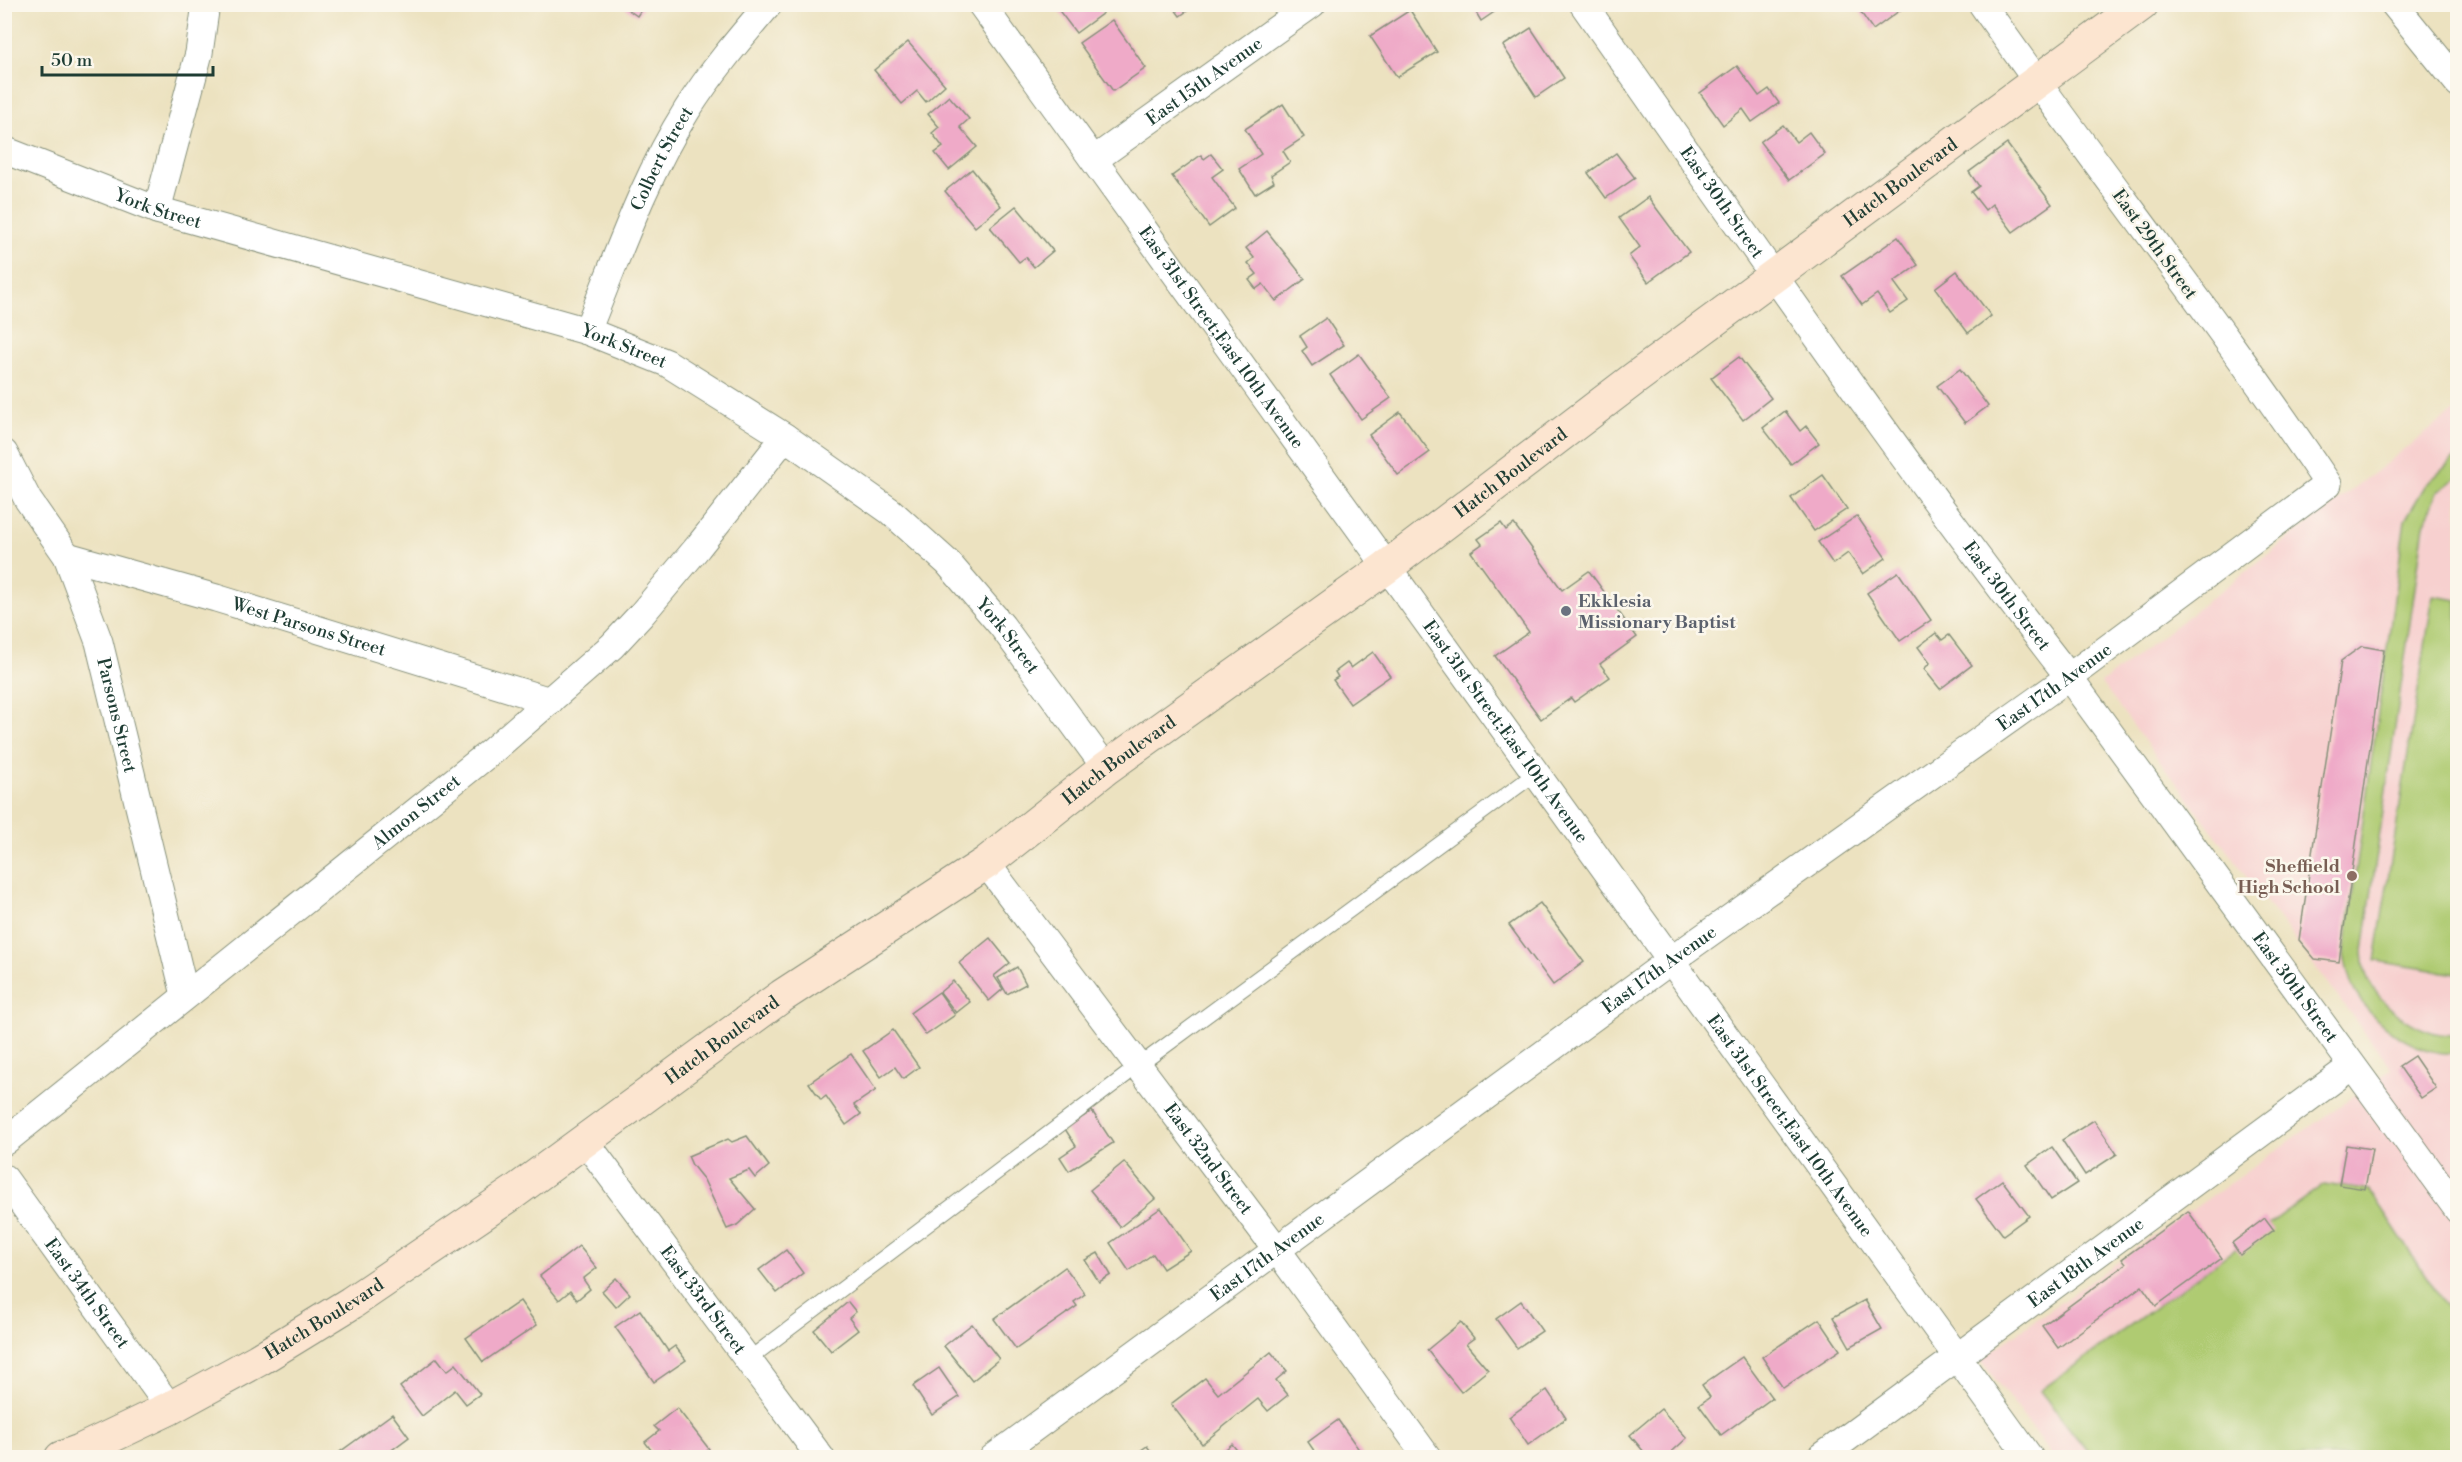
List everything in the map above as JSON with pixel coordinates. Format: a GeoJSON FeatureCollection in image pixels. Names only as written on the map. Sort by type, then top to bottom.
{"type":"FeatureCollection","features":[{"type":"Feature","properties":{"kind":"main road","name":"Hatch Boulevard"},"geometry":{"type":"LineString","coordinates":[[75,1455],[170,1408],[258,1360],[351,1302],[444,1241],[585,1141],[782,996],[986,863],[1106,768],[1388,566],[1634,379],[2142,4]]}},
{"type":"Feature","properties":{"kind":"street"},"geometry":{"type":"LineString","coordinates":[[157,210],[199,53],[206,4]]}},
{"type":"Feature","properties":{"kind":"street","name":"Colbert Street"},"geometry":{"type":"LineString","coordinates":[[586,331],[648,183],[687,110],[735,43],[769,4]]}},
{"type":"Feature","properties":{"kind":"street","name":"East 31st Street;East 10th Avenue"},"geometry":{"type":"LineString","coordinates":[[981,4],[2030,1458]]}},
{"type":"Feature","properties":{"kind":"street","name":"East 15th Avenue"},"geometry":{"type":"LineString","coordinates":[[1095,159],[1311,4]]}},
{"type":"Feature","properties":{"kind":"street","name":"East 30th Street"},"geometry":{"type":"LineString","coordinates":[[1583,4],[1775,277],[2457,1210]]}},
{"type":"Feature","properties":{"kind":"street","name":"East 29th Street"},"geometry":{"type":"LineString","coordinates":[[1982,4],[2037,83],[2288,424],[2328,484]]}},
{"type":"Feature","properties":{"kind":"street"},"geometry":{"type":"LineString","coordinates":[[2394,4],[2457,84]]}},
{"type":"Feature","properties":{"kind":"street","name":"York Street"},"geometry":{"type":"LineString","coordinates":[[4,150],[157,210],[586,331],[667,363],[785,437],[890,511],[948,563],[1002,626],[1106,768]]}},
{"type":"Feature","properties":{"kind":"street","name":"Almon Street"},"geometry":{"type":"LineString","coordinates":[[4,1142],[493,750],[612,646],[641,615],[785,437]]}},
{"type":"Feature","properties":{"kind":"street","name":"Parsons Street"},"geometry":{"type":"LineString","coordinates":[[4,453],[28,500],[67,556],[102,650],[185,995]]}},
{"type":"Feature","properties":{"kind":"street","name":"East 17th Avenue"},"geometry":{"type":"LineString","coordinates":[[993,1458],[1670,961],[2069,677],[2328,484]]}},
{"type":"Feature","properties":{"kind":"street","name":"West Parsons Street"},"geometry":{"type":"LineString","coordinates":[[67,556],[216,598],[550,701]]}},
{"type":"Feature","properties":{"kind":"street","name":"East 32nd Street"},"geometry":{"type":"LineString","coordinates":[[986,863],[1278,1251],[1428,1458]]}},
{"type":"Feature","properties":{"kind":"street","name":"East 18th Avenue"},"geometry":{"type":"LineString","coordinates":[[1820,1458],[2352,1066]]}},
{"type":"Feature","properties":{"kind":"street","name":"East 33rd Street"},"geometry":{"type":"LineString","coordinates":[[585,1141],[821,1458]]}},
{"type":"Feature","properties":{"kind":"street","name":"East 34th Street"},"geometry":{"type":"LineString","coordinates":[[4,1178],[170,1408]]}},
{"type":"Feature","properties":{"kind":"lane"},"geometry":{"type":"LineString","coordinates":[[749,1359],[1138,1066],[1536,773]]}},
{"type":"Feature","properties":{"kind":"shaded area","name":"Sheffield High School"},"geometry":{"type":"Polygon","coordinates":[[[2457,409],[2457,1457],[2053,1457],[1980,1359],[2392,1069],[2101,683],[2457,409]]]}},
{"type":"Feature","properties":{"kind":"green space"},"geometry":{"type":"Polygon","coordinates":[[[2457,456],[2457,477],[2438,492],[2424,525],[2363,951],[2367,976],[2375,990],[2394,1011],[2405,1019],[2431,1031],[2457,1035],[2457,1053],[2442,1053],[2412,1044],[2398,1036],[2374,1016],[2355,992],[2344,956],[2405,520],[2425,486],[2457,456]]]}},
{"type":"Feature","properties":{"kind":"green space"},"geometry":{"type":"Polygon","coordinates":[[[2433,596],[2457,600],[2457,974],[2375,961],[2433,596]]]}},
{"type":"Feature","properties":{"kind":"green space"},"geometry":{"type":"Polygon","coordinates":[[[2324,1184],[2370,1191],[2457,1323],[2457,1457],[2092,1457],[2040,1391],[2324,1184]]]}},
{"type":"Feature","properties":{"kind":"building"},"geometry":{"type":"Polygon","coordinates":[[[620,4],[645,4],[637,16],[620,4]]]}},
{"type":"Feature","properties":{"kind":"building"},"geometry":{"type":"Polygon","coordinates":[[[1054,4],[1096,4],[1103,13],[1076,33],[1054,4]]]}},
{"type":"Feature","properties":{"kind":"building"},"geometry":{"type":"Polygon","coordinates":[[[1171,4],[1197,4],[1180,16],[1171,4]]]}},
{"type":"Feature","properties":{"kind":"building"},"geometry":{"type":"Polygon","coordinates":[[[1471,4],[1506,4],[1481,21],[1471,4]]]}},
{"type":"Feature","properties":{"kind":"building"},"geometry":{"type":"Polygon","coordinates":[[[1855,4],[1901,4],[1903,8],[1873,30],[1855,4]]]}},
{"type":"Feature","properties":{"kind":"building"},"geometry":{"type":"Polygon","coordinates":[[[1410,10],[1437,52],[1397,77],[1370,36],[1410,10]]]}},
{"type":"Feature","properties":{"kind":"building"},"geometry":{"type":"Polygon","coordinates":[[[1112,20],[1146,68],[1113,91],[1079,43],[1112,20]]]}},
{"type":"Feature","properties":{"kind":"building"},"geometry":{"type":"Polygon","coordinates":[[[1531,28],[1564,78],[1536,97],[1503,46],[1531,28]]]}},
{"type":"Feature","properties":{"kind":"building"},"geometry":{"type":"Polygon","coordinates":[[[908,42],[945,85],[926,102],[917,91],[902,104],[874,70],[908,42]]]}},
{"type":"Feature","properties":{"kind":"building"},"geometry":{"type":"Polygon","coordinates":[[[1737,66],[1759,96],[1769,89],[1779,103],[1752,122],[1743,109],[1723,125],[1700,93],[1737,66]]]}},
{"type":"Feature","properties":{"kind":"building"},"geometry":{"type":"Polygon","coordinates":[[[949,96],[969,119],[960,127],[977,147],[949,170],[935,153],[943,147],[932,133],[939,127],[928,114],[949,96]]]}},
{"type":"Feature","properties":{"kind":"building"},"geometry":{"type":"Polygon","coordinates":[[[1283,104],[1304,137],[1283,151],[1290,162],[1271,175],[1274,182],[1255,194],[1239,169],[1261,154],[1245,129],[1283,104]]]}},
{"type":"Feature","properties":{"kind":"building"},"geometry":{"type":"Polygon","coordinates":[[[1783,125],[1796,142],[1809,132],[1825,154],[1789,180],[1760,142],[1783,125]]]}},
{"type":"Feature","properties":{"kind":"building"},"geometry":{"type":"Polygon","coordinates":[[[2007,144],[2052,204],[2013,232],[1992,204],[1985,210],[1971,192],[1979,186],[1969,172],[2007,144]]]}},
{"type":"Feature","properties":{"kind":"building"},"geometry":{"type":"Polygon","coordinates":[[[1616,153],[1635,178],[1606,198],[1588,173],[1616,153]]]}},
{"type":"Feature","properties":{"kind":"building"},"geometry":{"type":"Polygon","coordinates":[[[1211,154],[1223,169],[1212,177],[1235,208],[1209,227],[1172,176],[1201,155],[1204,159],[1211,154]]]}},
{"type":"Feature","properties":{"kind":"building"},"geometry":{"type":"Polygon","coordinates":[[[972,169],[1001,206],[975,227],[945,191],[972,169]]]}},
{"type":"Feature","properties":{"kind":"building"},"geometry":{"type":"Polygon","coordinates":[[[1648,197],[1689,252],[1648,282],[1629,256],[1640,247],[1619,218],[1648,197]]]}},
{"type":"Feature","properties":{"kind":"building"},"geometry":{"type":"Polygon","coordinates":[[[1016,206],[1053,251],[1034,267],[1026,257],[1019,262],[990,227],[1016,206]]]}},
{"type":"Feature","properties":{"kind":"building"},"geometry":{"type":"Polygon","coordinates":[[[1267,231],[1305,279],[1276,301],[1263,284],[1256,289],[1249,280],[1257,274],[1248,263],[1254,258],[1246,248],[1267,231]]]}},
{"type":"Feature","properties":{"kind":"building"},"geometry":{"type":"Polygon","coordinates":[[[1898,237],[1918,265],[1894,282],[1908,301],[1890,313],[1877,294],[1862,305],[1842,276],[1898,237]]]}},
{"type":"Feature","properties":{"kind":"building"},"geometry":{"type":"Polygon","coordinates":[[[1957,271],[1991,316],[1968,333],[1935,288],[1957,271]]]}},
{"type":"Feature","properties":{"kind":"building"},"geometry":{"type":"Polygon","coordinates":[[[1326,318],[1344,345],[1312,366],[1302,351],[1307,347],[1300,336],[1326,318]]]}},
{"type":"Feature","properties":{"kind":"building"},"geometry":{"type":"Polygon","coordinates":[[[1359,354],[1391,398],[1361,419],[1330,375],[1359,354]]]}},
{"type":"Feature","properties":{"kind":"building"},"geometry":{"type":"Polygon","coordinates":[[[1739,357],[1771,398],[1743,420],[1711,378],[1739,357]]]}},
{"type":"Feature","properties":{"kind":"building"},"geometry":{"type":"Polygon","coordinates":[[[1960,369],[1988,406],[1965,423],[1937,386],[1960,369]]]}},
{"type":"Feature","properties":{"kind":"building"},"geometry":{"type":"Polygon","coordinates":[[[1785,411],[1800,431],[1806,426],[1819,443],[1791,464],[1763,428],[1785,411]]]}},
{"type":"Feature","properties":{"kind":"building"},"geometry":{"type":"Polygon","coordinates":[[[1400,412],[1430,452],[1398,475],[1369,435],[1400,412]]]}},
{"type":"Feature","properties":{"kind":"building"},"geometry":{"type":"Polygon","coordinates":[[[1823,475],[1847,509],[1814,531],[1791,498],[1823,475]]]}},
{"type":"Feature","properties":{"kind":"building"},"geometry":{"type":"Polygon","coordinates":[[[1857,516],[1886,558],[1863,574],[1848,553],[1833,564],[1818,542],[1857,516]]]}},
{"type":"Feature","properties":{"kind":"building","name":"Ekklesia Missionary Baptist"},"geometry":{"type":"Polygon","coordinates":[[[1501,523],[1506,530],[1514,524],[1562,590],[1589,571],[1637,637],[1600,664],[1610,677],[1574,702],[1571,698],[1541,719],[1495,656],[1529,632],[1471,552],[1482,544],[1478,539],[1501,523]]]}},
{"type":"Feature","properties":{"kind":"building"},"geometry":{"type":"Polygon","coordinates":[[[1898,572],[1931,620],[1900,641],[1867,593],[1898,572]]]}},
{"type":"Feature","properties":{"kind":"building"},"geometry":{"type":"Polygon","coordinates":[[[1936,633],[1942,640],[1949,635],[1972,665],[1940,689],[1924,669],[1930,663],[1918,647],[1936,633]]]}},
{"type":"Feature","properties":{"kind":"building"},"geometry":{"type":"Polygon","coordinates":[[[2362,646],[2384,650],[2339,962],[2315,959],[2299,940],[2341,661],[2362,646]]]}},
{"type":"Feature","properties":{"kind":"building"},"geometry":{"type":"Polygon","coordinates":[[[1373,652],[1390,676],[1350,704],[1333,680],[1338,677],[1335,672],[1347,663],[1351,668],[1373,652]]]}},
{"type":"Feature","properties":{"kind":"building"},"geometry":{"type":"Polygon","coordinates":[[[1540,903],[1584,962],[1553,985],[1509,925],[1540,903]]]}},
{"type":"Feature","properties":{"kind":"building"},"geometry":{"type":"Polygon","coordinates":[[[990,938],[1010,963],[994,976],[1003,989],[989,1001],[959,963],[990,938]]]}},
{"type":"Feature","properties":{"kind":"building"},"geometry":{"type":"Polygon","coordinates":[[[1017,967],[1026,984],[1007,994],[998,978],[1017,967]]]}},
{"type":"Feature","properties":{"kind":"building"},"geometry":{"type":"Polygon","coordinates":[[[953,981],[970,1002],[956,1013],[940,992],[953,981]]]}},
{"type":"Feature","properties":{"kind":"building"},"geometry":{"type":"Polygon","coordinates":[[[939,992],[955,1015],[926,1035],[910,1013],[939,992]]]}},
{"type":"Feature","properties":{"kind":"building"},"geometry":{"type":"Polygon","coordinates":[[[893,1030],[919,1067],[903,1079],[895,1067],[881,1077],[863,1051],[893,1030]]]}},
{"type":"Feature","properties":{"kind":"building"},"geometry":{"type":"Polygon","coordinates":[[[851,1054],[876,1090],[854,1105],[861,1114],[846,1125],[826,1096],[821,1100],[809,1083],[851,1054]]]}},
{"type":"Feature","properties":{"kind":"building"},"geometry":{"type":"Polygon","coordinates":[[[2414,1056],[2436,1088],[2421,1098],[2399,1066],[2414,1056]]]}},
{"type":"Feature","properties":{"kind":"building"},"geometry":{"type":"Polygon","coordinates":[[[1092,1111],[1113,1143],[1069,1171],[1060,1157],[1076,1146],[1065,1129],[1092,1111]]]}},
{"type":"Feature","properties":{"kind":"building"},"geometry":{"type":"Polygon","coordinates":[[[2094,1120],[2117,1154],[2085,1175],[2062,1140],[2094,1120]]]}},
{"type":"Feature","properties":{"kind":"building"},"geometry":{"type":"Polygon","coordinates":[[[747,1136],[769,1166],[755,1178],[749,1170],[729,1178],[755,1209],[737,1225],[727,1229],[704,1180],[688,1156],[728,1139],[732,1142],[747,1136]]]}},
{"type":"Feature","properties":{"kind":"building"},"geometry":{"type":"Polygon","coordinates":[[[2346,1145],[2372,1149],[2365,1189],[2339,1185],[2346,1145]]]}},
{"type":"Feature","properties":{"kind":"building"},"geometry":{"type":"Polygon","coordinates":[[[2052,1147],[2077,1183],[2051,1200],[2027,1165],[2052,1147]]]}},
{"type":"Feature","properties":{"kind":"building"},"geometry":{"type":"Polygon","coordinates":[[[1124,1162],[1155,1199],[1120,1227],[1090,1190],[1124,1162]]]}},
{"type":"Feature","properties":{"kind":"building"},"geometry":{"type":"Polygon","coordinates":[[[2002,1180],[2029,1216],[2003,1235],[1976,1199],[2002,1180]]]}},
{"type":"Feature","properties":{"kind":"building"},"geometry":{"type":"Polygon","coordinates":[[[1161,1208],[1191,1251],[1163,1269],[1153,1254],[1129,1271],[1110,1243],[1161,1208]]]}},
{"type":"Feature","properties":{"kind":"building"},"geometry":{"type":"Polygon","coordinates":[[[2188,1211],[2222,1258],[2156,1306],[2142,1286],[2058,1348],[2042,1326],[2126,1264],[2122,1259],[2188,1211]]]}},
{"type":"Feature","properties":{"kind":"building"},"geometry":{"type":"Polygon","coordinates":[[[2265,1218],[2274,1230],[2240,1255],[2232,1243],[2265,1218]]]}},
{"type":"Feature","properties":{"kind":"building"},"geometry":{"type":"Polygon","coordinates":[[[579,1246],[597,1268],[583,1279],[590,1289],[577,1300],[570,1291],[559,1300],[540,1276],[579,1246]]]}},
{"type":"Feature","properties":{"kind":"building"},"geometry":{"type":"Polygon","coordinates":[[[786,1250],[803,1273],[777,1293],[759,1270],[786,1250]]]}},
{"type":"Feature","properties":{"kind":"building"},"geometry":{"type":"Polygon","coordinates":[[[1098,1253],[1111,1275],[1099,1282],[1085,1260],[1098,1253]]]}},
{"type":"Feature","properties":{"kind":"building"},"geometry":{"type":"Polygon","coordinates":[[[1065,1267],[1085,1294],[1074,1302],[1077,1306],[1016,1349],[994,1319],[1065,1267]]]}},
{"type":"Feature","properties":{"kind":"building"},"geometry":{"type":"Polygon","coordinates":[[[616,1278],[630,1294],[616,1307],[602,1291],[616,1278]]]}},
{"type":"Feature","properties":{"kind":"building"},"geometry":{"type":"Polygon","coordinates":[[[1865,1300],[1882,1329],[1850,1347],[1833,1317],[1865,1300]]]}},
{"type":"Feature","properties":{"kind":"building"},"geometry":{"type":"Polygon","coordinates":[[[520,1301],[537,1325],[483,1362],[466,1338],[520,1301]]]}},
{"type":"Feature","properties":{"kind":"building"},"geometry":{"type":"Polygon","coordinates":[[[1521,1301],[1542,1331],[1517,1348],[1496,1319],[1521,1301]]]}},
{"type":"Feature","properties":{"kind":"building"},"geometry":{"type":"Polygon","coordinates":[[[848,1302],[856,1312],[849,1318],[858,1330],[831,1351],[814,1330],[848,1302]]]}},
{"type":"Feature","properties":{"kind":"building"},"geometry":{"type":"Polygon","coordinates":[[[640,1310],[668,1351],[675,1346],[686,1360],[654,1382],[615,1327],[640,1310]]]}},
{"type":"Feature","properties":{"kind":"building"},"geometry":{"type":"Polygon","coordinates":[[[1819,1319],[1840,1350],[1783,1388],[1762,1357],[1819,1319]]]}},
{"type":"Feature","properties":{"kind":"building"},"geometry":{"type":"Polygon","coordinates":[[[1461,1322],[1474,1338],[1466,1344],[1488,1370],[1461,1392],[1427,1350],[1461,1322]]]}},
{"type":"Feature","properties":{"kind":"building"},"geometry":{"type":"Polygon","coordinates":[[[972,1324],[999,1359],[972,1381],[944,1346],[972,1324]]]}},
{"type":"Feature","properties":{"kind":"building"},"geometry":{"type":"Polygon","coordinates":[[[1271,1352],[1287,1371],[1276,1380],[1288,1395],[1268,1411],[1258,1399],[1202,1444],[1171,1404],[1205,1378],[1218,1394],[1271,1352]]]}},
{"type":"Feature","properties":{"kind":"building"},"geometry":{"type":"Polygon","coordinates":[[[1742,1357],[1772,1398],[1721,1435],[1699,1405],[1710,1397],[1702,1385],[1742,1357]]]}},
{"type":"Feature","properties":{"kind":"building"},"geometry":{"type":"Polygon","coordinates":[[[437,1358],[447,1371],[456,1364],[480,1394],[466,1404],[455,1390],[422,1416],[400,1387],[437,1358]]]}},
{"type":"Feature","properties":{"kind":"building"},"geometry":{"type":"Polygon","coordinates":[[[939,1368],[959,1397],[932,1415],[913,1386],[939,1368]]]}},
{"type":"Feature","properties":{"kind":"building"},"geometry":{"type":"Polygon","coordinates":[[[1547,1390],[1566,1418],[1528,1445],[1509,1417],[1547,1390]]]}},
{"type":"Feature","properties":{"kind":"building"},"geometry":{"type":"Polygon","coordinates":[[[677,1408],[709,1449],[698,1458],[676,1458],[670,1450],[657,1458],[645,1442],[659,1431],[654,1426],[677,1408]]]}},
{"type":"Feature","properties":{"kind":"building"},"geometry":{"type":"Polygon","coordinates":[[[1661,1409],[1687,1438],[1665,1458],[1649,1458],[1630,1435],[1661,1409]]]}},
{"type":"Feature","properties":{"kind":"building"},"geometry":{"type":"Polygon","coordinates":[[[392,1414],[409,1437],[381,1458],[339,1458],[337,1454],[392,1414]]]}},
{"type":"Feature","properties":{"kind":"building"},"geometry":{"type":"Polygon","coordinates":[[[1338,1420],[1365,1458],[1319,1458],[1308,1442],[1338,1420]]]}},
{"type":"Feature","properties":{"kind":"building"},"geometry":{"type":"Polygon","coordinates":[[[1232,1444],[1243,1458],[1215,1458],[1232,1444]]]}},
{"type":"Feature","properties":{"kind":"building"},"geometry":{"type":"Polygon","coordinates":[[[1147,1446],[1156,1458],[1130,1458],[1147,1446]]]}},
{"type":"Feature","properties":{"kind":"place","name":"Ekklesia Missionary Baptist"},"geometry":{"type":"Point","coordinates":[1566,611]}},
{"type":"Feature","properties":{"kind":"place","name":"Sheffield High School"},"geometry":{"type":"Point","coordinates":[2352,876]}}]}
